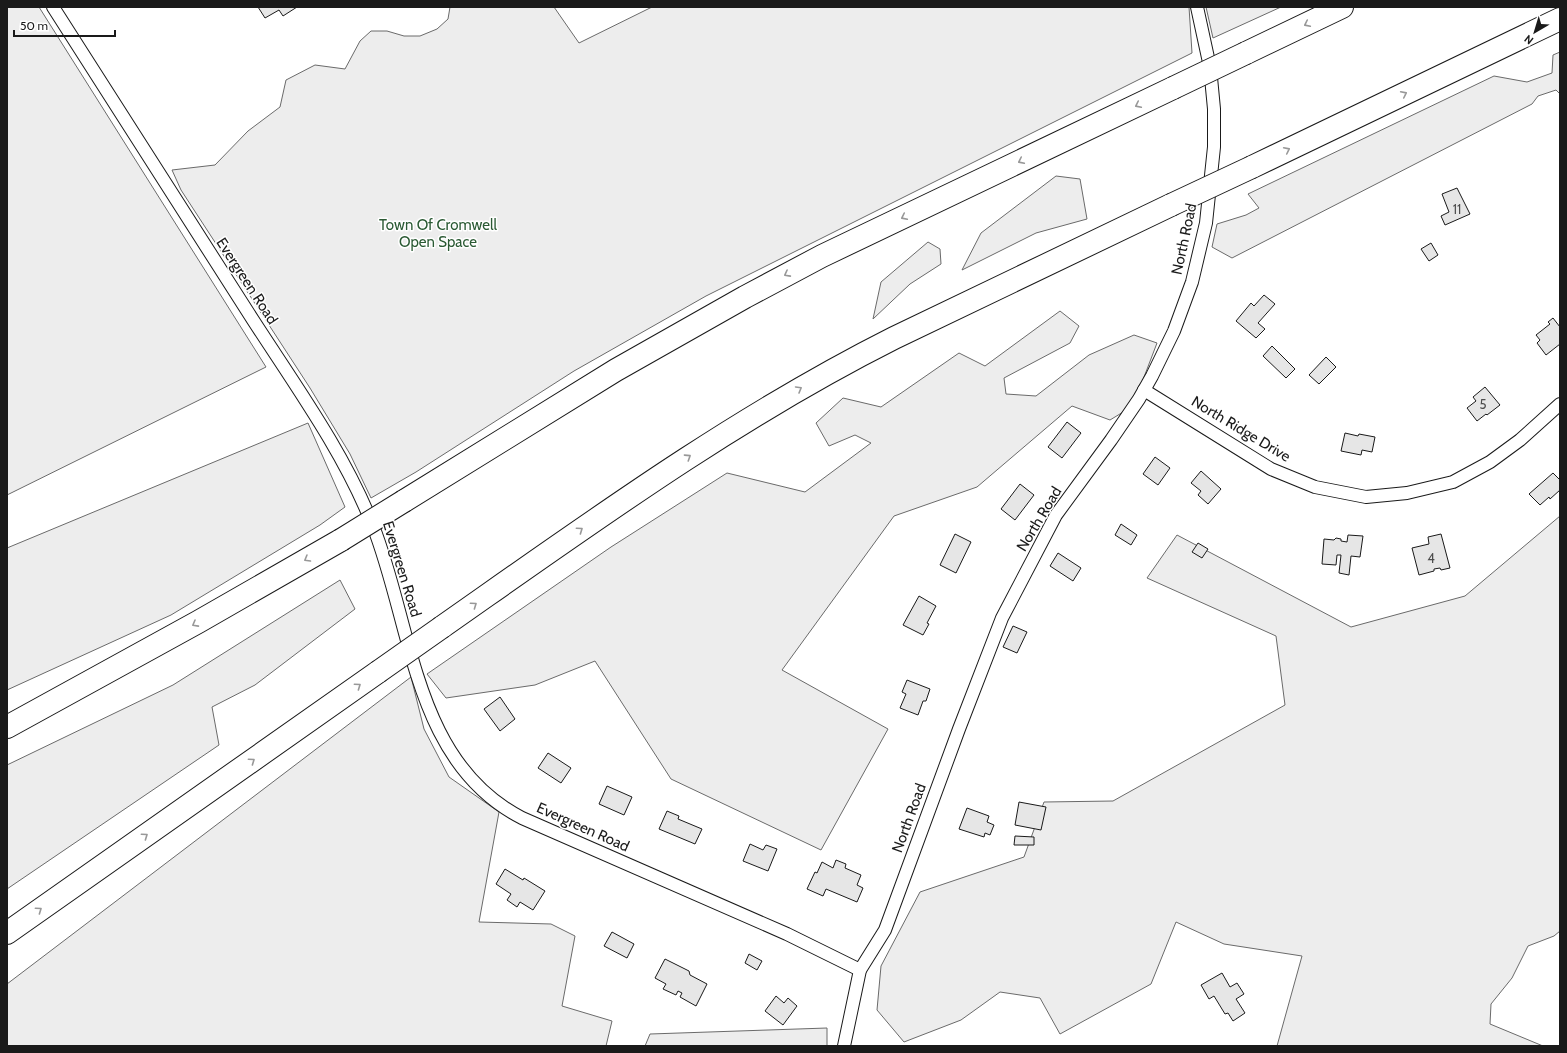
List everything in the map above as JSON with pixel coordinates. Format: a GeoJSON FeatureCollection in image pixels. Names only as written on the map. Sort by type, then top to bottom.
{"type":"FeatureCollection","features":[{"type":"Feature","properties":{"kind":"highway"},"geometry":{"type":"LineString","coordinates":[[7,727],[198,622],[341,540],[616,370],[751,294],[822,256],[1342,7]]}},
{"type":"Feature","properties":{"kind":"highway"},"geometry":{"type":"LineString","coordinates":[[7,933],[653,480],[774,403],[854,358],[894,338],[1560,19]]}},
{"type":"Feature","properties":{"kind":"highway"},"geometry":{"type":"LineString","coordinates":[[7,712],[67,695]]}},
{"type":"Feature","properties":{"kind":"street","name":"Evergreen Road"},"geometry":{"type":"LineString","coordinates":[[53,7],[307,404],[348,472],[379,541],[394,590],[409,653],[424,694],[440,733],[467,774],[495,801],[522,818],[787,934],[860,970]]}},
{"type":"Feature","properties":{"kind":"street","name":"North Road"},"geometry":{"type":"LineString","coordinates":[[844,1046],[860,970],[886,930],[959,729],[1002,618],[1056,515],[1112,440],[1144,390],[1165,351],[1185,301],[1199,256],[1208,210],[1214,147],[1213,94],[1208,55],[1198,7]]}},
{"type":"Feature","properties":{"kind":"street","name":"North Ridge Drive"},"geometry":{"type":"LineString","coordinates":[[1144,390],[1271,469],[1315,487],[1366,497],[1407,493],[1453,482],[1490,462],[1520,440],[1560,404]]}},
{"type":"Feature","properties":{"kind":"green space"},"geometry":{"type":"Polygon","coordinates":[[[7,7],[39,7],[266,367],[7,495],[7,7]]]}},
{"type":"Feature","properties":{"kind":"green space","name":"Town Of Cromwell Open Space"},"geometry":{"type":"Polygon","coordinates":[[[450,7],[554,7],[579,43],[652,7],[1189,7],[1192,53],[706,296],[574,371],[416,472],[371,498],[350,454],[310,388],[181,190],[172,170],[215,165],[248,131],[280,107],[286,80],[315,65],[345,69],[360,41],[371,31],[387,31],[404,36],[420,36],[437,29],[448,19],[450,7]]]}},
{"type":"Feature","properties":{"kind":"green space"},"geometry":{"type":"Polygon","coordinates":[[[1206,7],[1281,7],[1213,38],[1206,7]]]}},
{"type":"Feature","properties":{"kind":"green space"},"geometry":{"type":"Polygon","coordinates":[[[1560,52],[1560,94],[1556,90],[1538,96],[1532,104],[1232,258],[1212,247],[1217,224],[1246,215],[1259,208],[1248,194],[1494,76],[1527,82],[1552,73],[1553,55],[1560,52]]]}},
{"type":"Feature","properties":{"kind":"green space"},"geometry":{"type":"Polygon","coordinates":[[[1056,176],[1080,179],[1087,219],[1036,233],[962,270],[981,233],[1056,176]]]}},
{"type":"Feature","properties":{"kind":"green space"},"geometry":{"type":"Polygon","coordinates":[[[928,242],[940,249],[941,264],[910,284],[873,319],[881,282],[928,242]]]}},
{"type":"Feature","properties":{"kind":"green space"},"geometry":{"type":"Polygon","coordinates":[[[1060,311],[1079,326],[1070,343],[1004,378],[1006,394],[1036,396],[1089,355],[1134,335],[1157,343],[1133,406],[1110,420],[1072,406],[977,487],[894,516],[782,670],[888,729],[821,850],[671,779],[595,661],[535,685],[446,698],[427,674],[611,547],[727,473],[805,492],[871,443],[855,435],[829,446],[816,423],[843,398],[881,407],[959,353],[985,366],[1060,311]]]}},
{"type":"Feature","properties":{"kind":"green space"},"geometry":{"type":"Polygon","coordinates":[[[308,423],[345,507],[320,525],[171,615],[7,690],[7,548],[308,423]]]}},
{"type":"Feature","properties":{"kind":"green space"},"geometry":{"type":"Polygon","coordinates":[[[1560,516],[1560,931],[1554,936],[1528,946],[1512,978],[1491,1004],[1490,1024],[1543,1046],[1277,1046],[1302,956],[1224,944],[1176,922],[1151,984],[1060,1034],[1040,998],[1000,992],[961,1020],[904,1042],[877,1010],[881,966],[920,892],[1024,857],[1044,802],[1113,801],[1285,705],[1276,636],[1147,578],[1177,535],[1351,627],[1465,596],[1560,516]]]}},
{"type":"Feature","properties":{"kind":"green space"},"geometry":{"type":"Polygon","coordinates":[[[340,580],[355,609],[255,685],[212,707],[219,745],[7,889],[7,765],[173,685],[340,580]]]}},
{"type":"Feature","properties":{"kind":"green space"},"geometry":{"type":"Polygon","coordinates":[[[411,677],[424,729],[449,777],[499,812],[479,922],[551,924],[575,936],[562,1006],[612,1021],[606,1046],[7,1046],[7,984],[411,677]]]}},
{"type":"Feature","properties":{"kind":"green space"},"geometry":{"type":"Polygon","coordinates":[[[827,1028],[827,1046],[645,1046],[650,1034],[827,1028]]]}},
{"type":"Feature","properties":{"kind":"building"},"geometry":{"type":"Polygon","coordinates":[[[258,7],[297,7],[283,16],[279,10],[265,18],[258,7]]]}},
{"type":"Feature","properties":{"kind":"building"},"geometry":{"type":"Polygon","coordinates":[[[1457,188],[1470,214],[1445,225],[1441,216],[1449,212],[1442,194],[1457,188]]]}},
{"type":"Feature","properties":{"kind":"building"},"geometry":{"type":"Polygon","coordinates":[[[1431,243],[1438,255],[1429,261],[1421,249],[1431,243]]]}},
{"type":"Feature","properties":{"kind":"building"},"geometry":{"type":"Polygon","coordinates":[[[1264,295],[1275,304],[1258,323],[1265,329],[1256,338],[1236,321],[1251,303],[1254,306],[1264,295]]]}},
{"type":"Feature","properties":{"kind":"building"},"geometry":{"type":"Polygon","coordinates":[[[1553,318],[1560,327],[1560,344],[1546,355],[1537,343],[1540,340],[1536,335],[1550,324],[1548,322],[1553,318]]]}},
{"type":"Feature","properties":{"kind":"building"},"geometry":{"type":"Polygon","coordinates":[[[1272,346],[1295,369],[1286,378],[1263,356],[1272,346]]]}},
{"type":"Feature","properties":{"kind":"building"},"geometry":{"type":"Polygon","coordinates":[[[1326,357],[1336,367],[1319,384],[1309,375],[1326,357]]]}},
{"type":"Feature","properties":{"kind":"building"},"geometry":{"type":"Polygon","coordinates":[[[1485,387],[1500,405],[1477,421],[1467,408],[1476,401],[1473,397],[1485,387]]]}},
{"type":"Feature","properties":{"kind":"building"},"geometry":{"type":"Polygon","coordinates":[[[1067,422],[1081,433],[1062,458],[1048,447],[1067,422]]]}},
{"type":"Feature","properties":{"kind":"building"},"geometry":{"type":"Polygon","coordinates":[[[1345,433],[1358,436],[1359,434],[1375,437],[1372,452],[1362,450],[1361,455],[1341,451],[1345,433]]]}},
{"type":"Feature","properties":{"kind":"building"},"geometry":{"type":"Polygon","coordinates":[[[1155,457],[1170,468],[1158,485],[1143,474],[1155,457]]]}},
{"type":"Feature","properties":{"kind":"building"},"geometry":{"type":"Polygon","coordinates":[[[1201,471],[1221,489],[1208,504],[1198,495],[1201,491],[1191,483],[1201,471]]]}},
{"type":"Feature","properties":{"kind":"building"},"geometry":{"type":"Polygon","coordinates":[[[1553,473],[1560,480],[1560,490],[1540,505],[1529,494],[1553,473]]]}},
{"type":"Feature","properties":{"kind":"building"},"geometry":{"type":"Polygon","coordinates":[[[1020,484],[1034,495],[1015,520],[1001,509],[1020,484]]]}},
{"type":"Feature","properties":{"kind":"building"},"geometry":{"type":"Polygon","coordinates":[[[1121,524],[1137,535],[1131,545],[1115,535],[1121,524]]]}},
{"type":"Feature","properties":{"kind":"building"},"geometry":{"type":"Polygon","coordinates":[[[955,534],[971,542],[956,573],[940,565],[955,534]]]}},
{"type":"Feature","properties":{"kind":"building"},"geometry":{"type":"Polygon","coordinates":[[[1441,534],[1450,568],[1441,570],[1440,568],[1434,569],[1434,571],[1419,575],[1412,548],[1429,544],[1428,537],[1441,534]]]}},
{"type":"Feature","properties":{"kind":"building"},"geometry":{"type":"Polygon","coordinates":[[[1348,535],[1363,536],[1360,557],[1351,556],[1349,575],[1339,573],[1341,555],[1337,555],[1336,565],[1322,564],[1324,539],[1334,540],[1336,538],[1347,542],[1348,535]]]}},
{"type":"Feature","properties":{"kind":"building"},"geometry":{"type":"Polygon","coordinates":[[[1198,543],[1208,549],[1202,558],[1192,552],[1198,543]]]}},
{"type":"Feature","properties":{"kind":"building"},"geometry":{"type":"Polygon","coordinates":[[[1058,553],[1081,568],[1073,581],[1050,566],[1058,553]]]}},
{"type":"Feature","properties":{"kind":"building"},"geometry":{"type":"Polygon","coordinates":[[[919,596],[936,606],[927,623],[929,624],[923,635],[903,625],[919,596]]]}},
{"type":"Feature","properties":{"kind":"building"},"geometry":{"type":"Polygon","coordinates":[[[1013,626],[1027,632],[1017,653],[1003,647],[1013,626]]]}},
{"type":"Feature","properties":{"kind":"building"},"geometry":{"type":"Polygon","coordinates":[[[907,680],[930,689],[926,701],[923,701],[918,715],[900,708],[906,694],[902,692],[907,680]]]}},
{"type":"Feature","properties":{"kind":"building"},"geometry":{"type":"Polygon","coordinates":[[[500,697],[515,719],[500,731],[484,709],[500,697]]]}},
{"type":"Feature","properties":{"kind":"building"},"geometry":{"type":"Polygon","coordinates":[[[548,753],[571,768],[561,783],[538,768],[548,753]]]}},
{"type":"Feature","properties":{"kind":"building"},"geometry":{"type":"Polygon","coordinates":[[[607,786],[632,797],[624,815],[599,804],[607,786]]]}},
{"type":"Feature","properties":{"kind":"building"},"geometry":{"type":"Polygon","coordinates":[[[1019,802],[1046,807],[1041,830],[1015,825],[1019,802]]]}},
{"type":"Feature","properties":{"kind":"building"},"geometry":{"type":"Polygon","coordinates":[[[967,808],[989,816],[987,822],[994,825],[990,835],[985,833],[984,837],[959,829],[967,808]]]}},
{"type":"Feature","properties":{"kind":"building"},"geometry":{"type":"Polygon","coordinates":[[[667,811],[679,816],[678,819],[702,829],[695,844],[659,829],[667,811]]]}},
{"type":"Feature","properties":{"kind":"building"},"geometry":{"type":"Polygon","coordinates":[[[1015,836],[1034,837],[1034,845],[1014,845],[1015,836]]]}},
{"type":"Feature","properties":{"kind":"building"},"geometry":{"type":"Polygon","coordinates":[[[750,844],[763,850],[766,845],[777,849],[768,871],[743,861],[750,844]]]}},
{"type":"Feature","properties":{"kind":"building"},"geometry":{"type":"Polygon","coordinates":[[[836,860],[846,864],[845,868],[861,875],[857,885],[863,888],[857,902],[826,889],[823,896],[807,889],[815,872],[817,873],[822,862],[833,868],[836,860]]]}},
{"type":"Feature","properties":{"kind":"building"},"geometry":{"type":"Polygon","coordinates":[[[505,869],[523,880],[524,878],[545,891],[533,910],[520,902],[517,907],[507,900],[511,894],[496,884],[505,869]]]}},
{"type":"Feature","properties":{"kind":"building"},"geometry":{"type":"Polygon","coordinates":[[[612,932],[634,944],[627,958],[604,946],[612,932]]]}},
{"type":"Feature","properties":{"kind":"building"},"geometry":{"type":"Polygon","coordinates":[[[749,954],[762,961],[757,970],[745,963],[749,954]]]}},
{"type":"Feature","properties":{"kind":"building"},"geometry":{"type":"Polygon","coordinates":[[[665,959],[689,971],[690,975],[707,984],[696,1006],[680,997],[682,993],[678,991],[676,995],[663,989],[666,984],[655,978],[665,959]]]}},
{"type":"Feature","properties":{"kind":"building"},"geometry":{"type":"Polygon","coordinates":[[[1222,973],[1230,987],[1237,983],[1244,994],[1236,999],[1245,1013],[1233,1021],[1228,1013],[1225,1014],[1214,996],[1209,999],[1201,985],[1222,973]]]}},
{"type":"Feature","properties":{"kind":"building"},"geometry":{"type":"Polygon","coordinates":[[[776,996],[784,1003],[788,998],[797,1006],[783,1025],[765,1011],[776,996]]]}}]}
